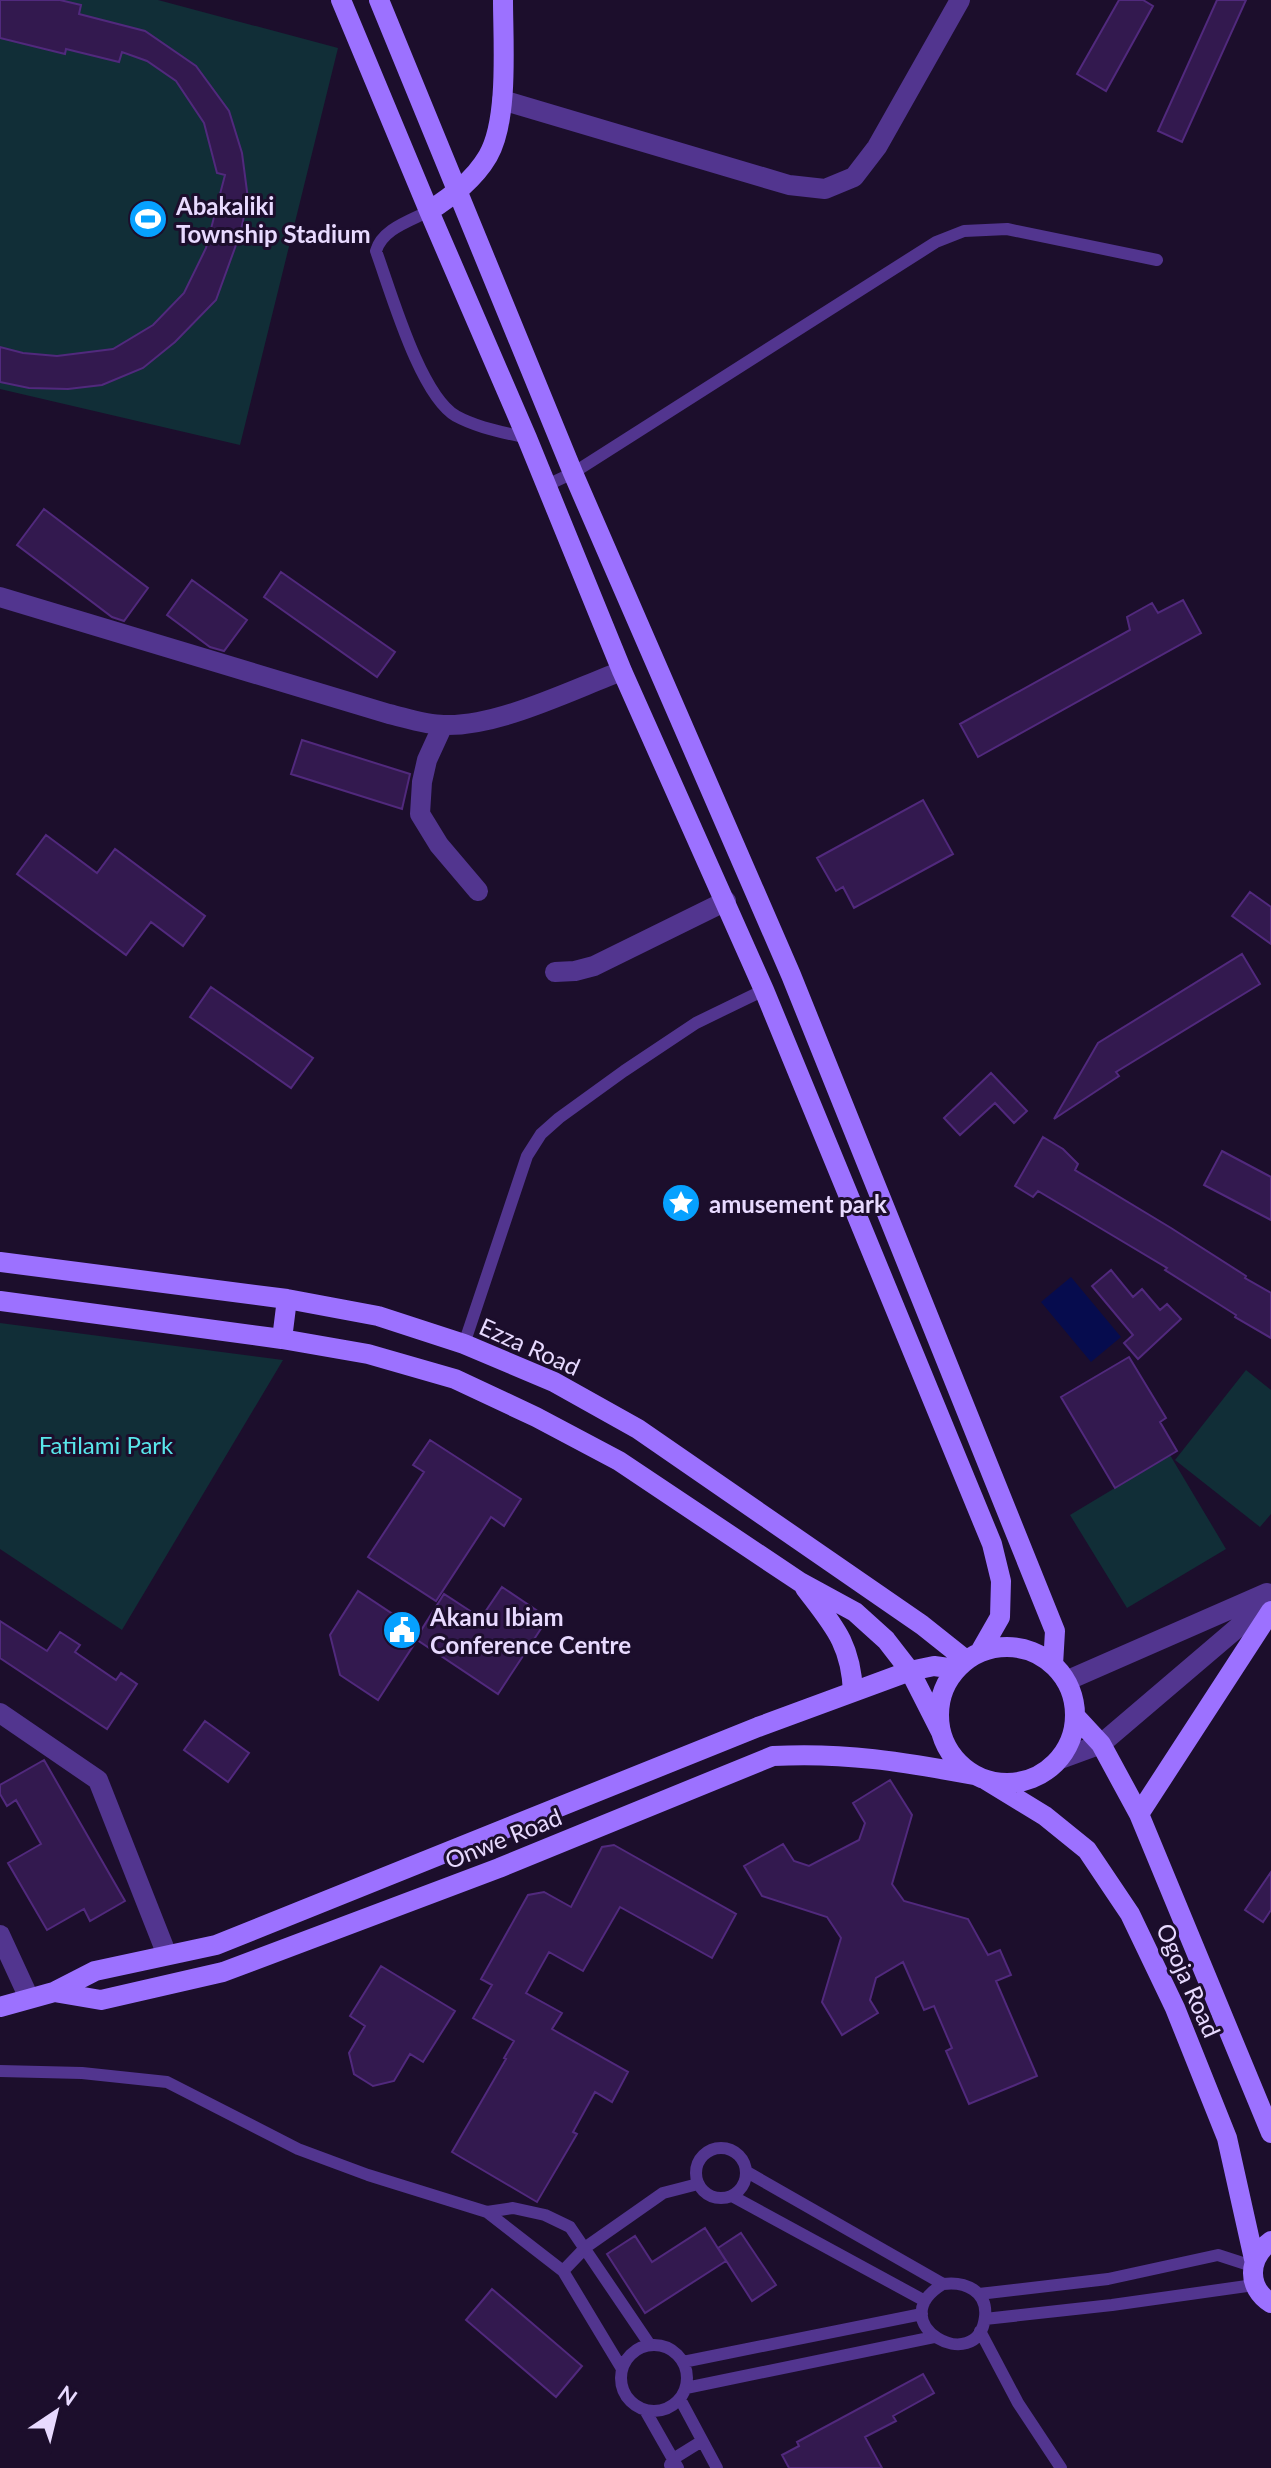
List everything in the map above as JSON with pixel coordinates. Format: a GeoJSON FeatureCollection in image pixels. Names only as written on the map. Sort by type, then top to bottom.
{"type":"FeatureCollection","features":[{"type":"Feature","properties":{"kind":"main road"},"geometry":{"type":"LineString","coordinates":[[341,0],[622,671],[764,990],[992,1544],[1001,1581],[1000,1617],[944,1688],[939,1710],[941,1732]]}},
{"type":"Feature","properties":{"kind":"main road"},"geometry":{"type":"LineString","coordinates":[[379,0],[573,473],[791,975],[1055,1631],[1059,1673]]}},
{"type":"Feature","properties":{"kind":"main road"},"geometry":{"type":"LineString","coordinates":[[429,211],[458,192],[489,155],[502,100],[503,0]]}},
{"type":"Feature","properties":{"kind":"main road","name":"Ezza Road"},"geometry":{"type":"LineString","coordinates":[[0,1262],[287,1299],[378,1316],[464,1344],[554,1382],[638,1429],[922,1625],[967,1661]]}},
{"type":"Feature","properties":{"kind":"main road"},"geometry":{"type":"LineString","coordinates":[[282,1339],[287,1299]]}},
{"type":"Feature","properties":{"kind":"main road"},"geometry":{"type":"LineString","coordinates":[[0,1301],[282,1339],[368,1354],[455,1379],[619,1461],[800,1582],[855,1612],[886,1640],[910,1671],[950,1753],[960,1765],[980,1778],[1018,1783],[1041,1775],[1060,1759],[1071,1740],[1076,1717],[1074,1699],[1059,1673],[1037,1654],[1018,1648],[999,1647],[967,1661]]}},
{"type":"Feature","properties":{"kind":"main road"},"geometry":{"type":"LineString","coordinates":[[800,1582],[842,1638],[852,1669],[853,1692]]}},
{"type":"Feature","properties":{"kind":"main road"},"geometry":{"type":"LineString","coordinates":[[1139,1814],[1271,1611]]}},
{"type":"Feature","properties":{"kind":"main road","name":"Onwe Road"},"geometry":{"type":"LineString","coordinates":[[0,2007],[54,1992],[95,1971],[216,1945],[758,1727],[910,1671],[967,1661]]}},
{"type":"Feature","properties":{"kind":"main road","name":"Ogoja Road"},"geometry":{"type":"LineString","coordinates":[[1076,1717],[1101,1744],[1139,1814],[1271,2133]]}},
{"type":"Feature","properties":{"kind":"main road","name":"Onwe Road"},"geometry":{"type":"LineString","coordinates":[[54,1992],[101,2000],[223,1972],[499,1868],[773,1756],[818,1754],[892,1760],[980,1778]]}},
{"type":"Feature","properties":{"kind":"main road","name":"Ogoja Road"},"geometry":{"type":"LineString","coordinates":[[980,1778],[1045,1816],[1087,1850],[1130,1914],[1175,2008],[1227,2138],[1260,2285]]}},
{"type":"Feature","properties":{"kind":"main road"},"geometry":{"type":"LineString","coordinates":[[487,1837],[499,1868]]}},
{"type":"Feature","properties":{"kind":"main road"},"geometry":{"type":"LineString","coordinates":[[1260,2285],[1260,2249],[1271,2241]]}},
{"type":"Feature","properties":{"kind":"street"},"geometry":{"type":"LineString","coordinates":[[502,100],[789,185],[825,189],[854,177],[877,147],[960,0]]}},
{"type":"Feature","properties":{"kind":"street"},"geometry":{"type":"LineString","coordinates":[[0,597],[389,714],[443,725],[477,722],[508,714],[622,671]]}},
{"type":"Feature","properties":{"kind":"street"},"geometry":{"type":"LineString","coordinates":[[443,725],[427,760],[420,814],[439,845],[478,891]]}},
{"type":"Feature","properties":{"kind":"street"},"geometry":{"type":"LineString","coordinates":[[555,972],[594,966],[726,901]]}},
{"type":"Feature","properties":{"kind":"street"},"geometry":{"type":"LineString","coordinates":[[1059,1673],[1271,1591]]}},
{"type":"Feature","properties":{"kind":"street"},"geometry":{"type":"LineString","coordinates":[[1060,1759],[1101,1744],[1271,1599]]}},
{"type":"Feature","properties":{"kind":"street"},"geometry":{"type":"LineString","coordinates":[[0,1713],[98,1780],[167,1955]]}},
{"type":"Feature","properties":{"kind":"street"},"geometry":{"type":"LineString","coordinates":[[0,1935],[29,1998]]}},
{"type":"Feature","properties":{"kind":"lane"},"geometry":{"type":"LineString","coordinates":[[429,211],[384,235],[376,251],[406,335],[433,392],[454,415],[489,429],[527,438]]}},
{"type":"Feature","properties":{"kind":"lane"},"geometry":{"type":"LineString","coordinates":[[545,486],[573,473],[936,242],[964,231],[1007,229],[1157,260]]}},
{"type":"Feature","properties":{"kind":"lane"},"geometry":{"type":"LineString","coordinates":[[464,1344],[527,1156],[541,1134],[624,1071],[696,1023],[764,990]]}},
{"type":"Feature","properties":{"kind":"lane"},"geometry":{"type":"LineString","coordinates":[[0,2071],[82,2073],[167,2082],[298,2149],[368,2175],[487,2212],[563,2271],[622,2369]]}},
{"type":"Feature","properties":{"kind":"lane"},"geometry":{"type":"LineString","coordinates":[[747,2172],[740,2190],[723,2199],[713,2197],[698,2184],[696,2175],[702,2156],[710,2150],[730,2149],[738,2154],[747,2172],[943,2284]]}},
{"type":"Feature","properties":{"kind":"lane"},"geometry":{"type":"LineString","coordinates":[[563,2271],[586,2247],[663,2193],[698,2184]]}},
{"type":"Feature","properties":{"kind":"lane"},"geometry":{"type":"LineString","coordinates":[[732,2196],[924,2308]]}},
{"type":"Feature","properties":{"kind":"lane"},"geometry":{"type":"LineString","coordinates":[[487,2212],[513,2208],[545,2215],[570,2227],[650,2345]]}},
{"type":"Feature","properties":{"kind":"lane"},"geometry":{"type":"LineString","coordinates":[[979,2294],[1108,2279],[1218,2255],[1260,2285]]}},
{"type":"Feature","properties":{"kind":"lane"},"geometry":{"type":"LineString","coordinates":[[1151,2270],[1156,2298]]}},
{"type":"Feature","properties":{"kind":"lane"},"geometry":{"type":"LineString","coordinates":[[1061,2468],[1018,2403],[983,2325],[985,2306],[979,2294],[969,2286],[956,2282],[943,2284],[932,2291],[924,2308],[926,2327],[945,2344],[958,2345],[971,2340],[983,2325],[1260,2285]]}},
{"type":"Feature","properties":{"kind":"lane"},"geometry":{"type":"LineString","coordinates":[[683,2362],[826,2333],[924,2308]]}},
{"type":"Feature","properties":{"kind":"lane"},"geometry":{"type":"LineString","coordinates":[[826,2333],[830,2357]]}},
{"type":"Feature","properties":{"kind":"lane"},"geometry":{"type":"LineString","coordinates":[[683,2393],[830,2357],[934,2337]]}},
{"type":"Feature","properties":{"kind":"lane"},"geometry":{"type":"LineString","coordinates":[[650,2345],[663,2346],[675,2352],[683,2362],[687,2375],[683,2393],[671,2408],[645,2410],[625,2394],[621,2382],[622,2369],[628,2357],[638,2349],[650,2345]]}},
{"type":"Feature","properties":{"kind":"lane"},"geometry":{"type":"LineString","coordinates":[[683,2393],[702,2441],[717,2468]]}},
{"type":"Feature","properties":{"kind":"lane"},"geometry":{"type":"LineString","coordinates":[[645,2410],[673,2465],[702,2441]]}},
{"type":"Feature","properties":{"kind":"green space","name":"Abakaliki Township Stadium"},"geometry":{"type":"Polygon","coordinates":[[[0,0],[158,0],[338,48],[240,445],[0,389],[0,0]]]}},
{"type":"Feature","properties":{"kind":"green space","name":"Fatilami Park"},"geometry":{"type":"Polygon","coordinates":[[[0,1323],[283,1360],[122,1630],[0,1549],[0,1323]]]}},
{"type":"Feature","properties":{"kind":"green space"},"geometry":{"type":"Polygon","coordinates":[[[1246,1370],[1271,1390],[1271,1514],[1260,1527],[1175,1460],[1246,1370]]]}},
{"type":"Feature","properties":{"kind":"green space"},"geometry":{"type":"Polygon","coordinates":[[[1170,1455],[1226,1549],[1127,1608],[1070,1515],[1170,1455]]]}},
{"type":"Feature","properties":{"kind":"shaded area"},"geometry":{"type":"Polygon","coordinates":[[[1071,1277],[1121,1337],[1091,1362],[1041,1302],[1071,1277]]]}},
{"type":"Feature","properties":{"kind":"building"},"geometry":{"type":"Polygon","coordinates":[[[0,0],[60,0],[81,5],[79,14],[145,31],[196,66],[229,111],[242,153],[248,199],[240,234],[216,300],[175,342],[143,368],[102,385],[68,389],[29,388],[0,382],[0,347],[57,356],[113,349],[153,325],[184,293],[206,248],[225,175],[217,173],[204,123],[176,81],[147,61],[122,52],[119,62],[66,49],[65,54],[0,38],[0,0]]]}},
{"type":"Feature","properties":{"kind":"building"},"geometry":{"type":"Polygon","coordinates":[[[1119,0],[1143,0],[1153,6],[1106,91],[1077,74],[1119,0]]]}},
{"type":"Feature","properties":{"kind":"building"},"geometry":{"type":"Polygon","coordinates":[[[1217,0],[1246,0],[1182,142],[1158,131],[1217,0]]]}},
{"type":"Feature","properties":{"kind":"building"},"geometry":{"type":"Polygon","coordinates":[[[44,509],[148,588],[124,621],[112,617],[17,545],[44,509]]]}},
{"type":"Feature","properties":{"kind":"building"},"geometry":{"type":"Polygon","coordinates":[[[281,572],[395,652],[377,677],[264,597],[281,572]]]}},
{"type":"Feature","properties":{"kind":"building"},"geometry":{"type":"Polygon","coordinates":[[[192,580],[247,620],[224,651],[210,647],[167,615],[192,580]]]}},
{"type":"Feature","properties":{"kind":"building"},"geometry":{"type":"Polygon","coordinates":[[[1183,600],[1201,633],[978,757],[960,724],[1130,630],[1127,617],[1152,603],[1158,613],[1183,600]]]}},
{"type":"Feature","properties":{"kind":"building"},"geometry":{"type":"Polygon","coordinates":[[[302,740],[410,774],[402,809],[291,774],[302,740]]]}},
{"type":"Feature","properties":{"kind":"building"},"geometry":{"type":"Polygon","coordinates":[[[923,800],[953,854],[854,908],[843,887],[836,891],[817,858],[923,800]]]}},
{"type":"Feature","properties":{"kind":"building"},"geometry":{"type":"Polygon","coordinates":[[[46,835],[97,873],[115,849],[205,916],[183,946],[151,922],[126,955],[17,874],[46,835]]]}},
{"type":"Feature","properties":{"kind":"building"},"geometry":{"type":"Polygon","coordinates":[[[1250,892],[1271,907],[1271,944],[1232,916],[1250,892]]]}},
{"type":"Feature","properties":{"kind":"building"},"geometry":{"type":"Polygon","coordinates":[[[1242,954],[1260,984],[1116,1072],[1119,1076],[1054,1119],[1098,1043],[1242,954]]]}},
{"type":"Feature","properties":{"kind":"building"},"geometry":{"type":"Polygon","coordinates":[[[211,987],[313,1058],[291,1088],[190,1017],[211,987]]]}},
{"type":"Feature","properties":{"kind":"building"},"geometry":{"type":"Polygon","coordinates":[[[991,1073],[1027,1111],[1014,1123],[995,1103],[960,1135],[944,1118],[991,1073]]]}},
{"type":"Feature","properties":{"kind":"building"},"geometry":{"type":"Polygon","coordinates":[[[1043,1137],[1063,1149],[1078,1164],[1075,1170],[1271,1293],[1271,1338],[1165,1270],[1167,1268],[1038,1191],[1033,1197],[1015,1186],[1043,1137]]]}},
{"type":"Feature","properties":{"kind":"building"},"geometry":{"type":"Polygon","coordinates":[[[1222,1151],[1271,1177],[1271,1220],[1204,1185],[1222,1151]]]}},
{"type":"Feature","properties":{"kind":"building"},"geometry":{"type":"Polygon","coordinates":[[[1111,1270],[1133,1297],[1142,1289],[1160,1310],[1167,1304],[1181,1319],[1138,1359],[1124,1343],[1133,1335],[1092,1286],[1111,1270]]]}},
{"type":"Feature","properties":{"kind":"building"},"geometry":{"type":"Polygon","coordinates":[[[1129,1357],[1166,1418],[1160,1422],[1177,1451],[1115,1488],[1061,1397],[1129,1357]]]}},
{"type":"Feature","properties":{"kind":"building"},"geometry":{"type":"Polygon","coordinates":[[[430,1440],[521,1499],[504,1526],[491,1517],[436,1601],[368,1557],[424,1472],[413,1465],[430,1440]]]}},
{"type":"Feature","properties":{"kind":"building"},"geometry":{"type":"Polygon","coordinates":[[[502,1587],[548,1618],[498,1694],[417,1640],[378,1700],[340,1675],[330,1635],[358,1591],[420,1632],[444,1594],[481,1618],[502,1587]]]}},
{"type":"Feature","properties":{"kind":"building"},"geometry":{"type":"Polygon","coordinates":[[[0,1621],[47,1651],[60,1632],[80,1645],[75,1652],[116,1680],[121,1673],[137,1684],[107,1729],[0,1658],[0,1621]]]}},
{"type":"Feature","properties":{"kind":"building"},"geometry":{"type":"Polygon","coordinates":[[[205,1721],[249,1753],[228,1782],[184,1750],[205,1721]]]}},
{"type":"Feature","properties":{"kind":"building"},"geometry":{"type":"Polygon","coordinates":[[[44,1760],[125,1901],[90,1921],[84,1909],[47,1930],[8,1863],[41,1844],[16,1800],[7,1806],[0,1794],[0,1785],[44,1760]]]}},
{"type":"Feature","properties":{"kind":"building"},"geometry":{"type":"Polygon","coordinates":[[[890,1780],[912,1815],[892,1884],[904,1901],[968,1919],[988,1955],[1000,1950],[1011,1975],[996,1981],[1037,2076],[969,2104],[946,2051],[952,2048],[934,2006],[924,2010],[903,1962],[876,1978],[870,2000],[878,2013],[842,2035],[822,2002],[841,1938],[827,1917],[762,1896],[744,1866],[783,1844],[794,1861],[809,1866],[859,1840],[865,1823],[853,1803],[890,1780]]]}},
{"type":"Feature","properties":{"kind":"building"},"geometry":{"type":"Polygon","coordinates":[[[614,1845],[736,1914],[712,1958],[620,1907],[583,1971],[549,1952],[526,1993],[562,2013],[552,2029],[628,2072],[612,2102],[595,2092],[573,2132],[577,2134],[537,2202],[452,2152],[514,2041],[473,2018],[492,1985],[481,1979],[528,1895],[544,1892],[571,1907],[602,1847],[614,1845]]]}},
{"type":"Feature","properties":{"kind":"building"},"geometry":{"type":"Polygon","coordinates":[[[1271,1872],[1271,1910],[1263,1922],[1245,1910],[1271,1872]]]}},
{"type":"Feature","properties":{"kind":"building"},"geometry":{"type":"Polygon","coordinates":[[[381,1966],[455,2011],[423,2062],[410,2054],[394,2081],[373,2086],[354,2074],[349,2053],[365,2026],[350,2016],[381,1966]]]}},
{"type":"Feature","properties":{"kind":"building"},"geometry":{"type":"Polygon","coordinates":[[[705,2228],[726,2261],[645,2313],[607,2254],[635,2236],[652,2262],[705,2228]]]}},
{"type":"Feature","properties":{"kind":"building"},"geometry":{"type":"Polygon","coordinates":[[[741,2233],[776,2285],[752,2301],[718,2248],[741,2233]]]}},
{"type":"Feature","properties":{"kind":"building"},"geometry":{"type":"Polygon","coordinates":[[[492,2289],[582,2366],[556,2397],[466,2320],[492,2289]]]}},
{"type":"Feature","properties":{"kind":"building"},"geometry":{"type":"Polygon","coordinates":[[[923,2374],[934,2393],[893,2416],[896,2421],[865,2437],[882,2468],[789,2468],[782,2455],[799,2446],[797,2442],[923,2374]]]}},
{"type":"Feature","properties":{"kind":"place","name":"Abakaliki Township Stadium"},"geometry":{"type":"Point","coordinates":[148,219]}},
{"type":"Feature","properties":{"kind":"place","name":"amusement park"},"geometry":{"type":"Point","coordinates":[681,1203]}},
{"type":"Feature","properties":{"kind":"place","name":"Akanu Ibiam Conference Centre"},"geometry":{"type":"Point","coordinates":[402,1630]}}]}
